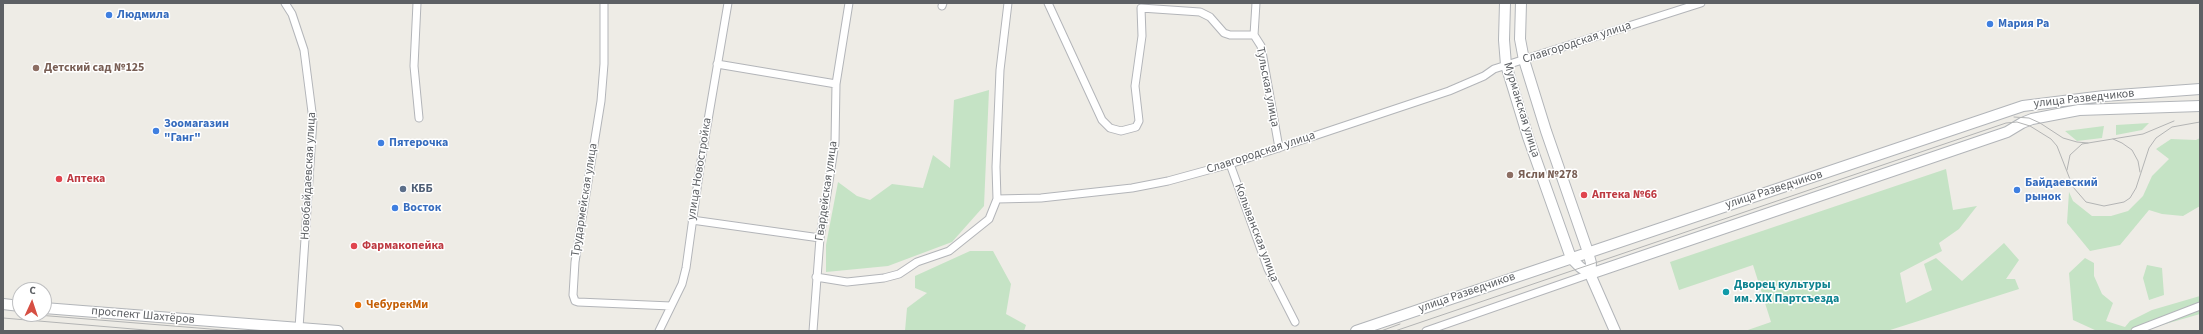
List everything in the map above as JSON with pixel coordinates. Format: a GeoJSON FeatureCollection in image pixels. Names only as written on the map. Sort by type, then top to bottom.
{"type":"FeatureCollection","features":[{"type":"Feature","properties":{"kind":"main road","name":"Мурманская улица"},"geometry":{"type":"LineString","coordinates":[[1505,3],[1504,40],[1506,65],[1531,144],[1571,258],[1590,274]]}},
{"type":"Feature","properties":{"kind":"main road","name":"Мурманская улица"},"geometry":{"type":"LineString","coordinates":[[1521,3],[1520,39],[1524,60],[1546,131],[1588,252],[1591,263],[1590,274],[1615,331]]}},
{"type":"Feature","properties":{"kind":"main road","name":"улица Разведчиков"},"geometry":{"type":"LineString","coordinates":[[1356,331],[2023,106],[2104,96],[2200,89]]}},
{"type":"Feature","properties":{"kind":"main road","name":"улица Разведчиков"},"geometry":{"type":"LineString","coordinates":[[1590,274],[2001,134],[2032,119],[2079,110],[2200,106]]}},
{"type":"Feature","properties":{"kind":"main road","name":"проспект Шахтёров"},"geometry":{"type":"LineString","coordinates":[[52,309],[338,331]]}},
{"type":"Feature","properties":{"kind":"street","name":"Новобайдаевская улица"},"geometry":{"type":"LineString","coordinates":[[286,3],[292,14],[304,50],[313,120],[299,328]]}},
{"type":"Feature","properties":{"kind":"street"},"geometry":{"type":"LineString","coordinates":[[417,3],[414,66],[419,118]]}},
{"type":"Feature","properties":{"kind":"street","name":"Трудармейская улица"},"geometry":{"type":"LineString","coordinates":[[604,3],[604,64],[590,181],[575,262],[574,301],[671,306]]}},
{"type":"Feature","properties":{"kind":"street","name":"улица Новостройка"},"geometry":{"type":"LineString","coordinates":[[659,331],[682,284],[728,3]]}},
{"type":"Feature","properties":{"kind":"street","name":"Гвардейская улица"},"geometry":{"type":"LineString","coordinates":[[813,331],[820,238],[835,144],[836,84],[849,3]]}},
{"type":"Feature","properties":{"kind":"street"},"geometry":{"type":"LineString","coordinates":[[816,277],[847,282],[884,278],[899,274],[917,262],[949,251],[989,219],[997,199],[996,167],[1000,70],[1008,3]]}},
{"type":"Feature","properties":{"kind":"street"},"geometry":{"type":"LineString","coordinates":[[1048,3],[1102,120],[1110,128],[1121,131],[1136,127],[1139,121],[1136,86],[1143,32],[1141,8],[1200,12],[1210,17],[1224,33],[1230,35],[1254,35]]}},
{"type":"Feature","properties":{"kind":"street","name":"Тульская улица"},"geometry":{"type":"LineString","coordinates":[[1256,3],[1254,35],[1261,46],[1279,148]]}},
{"type":"Feature","properties":{"kind":"street","name":"Славгородская улица"},"geometry":{"type":"LineString","coordinates":[[997,199],[1041,198],[1132,188],[1168,181],[1230,164],[1449,91],[1484,76],[1494,69],[1701,3]]}},
{"type":"Feature","properties":{"kind":"street"},"geometry":{"type":"LineString","coordinates":[[717,64],[836,84]]}},
{"type":"Feature","properties":{"kind":"street","name":"Колыванская улица"},"geometry":{"type":"LineString","coordinates":[[1230,164],[1268,269],[1295,322]]}},
{"type":"Feature","properties":{"kind":"street"},"geometry":{"type":"LineString","coordinates":[[692,220],[820,238]]}},
{"type":"Feature","properties":{"kind":"street","name":"улица Разведчиков"},"geometry":{"type":"LineString","coordinates":[[1426,331],[1590,274]]}},
{"type":"Feature","properties":{"kind":"street"},"geometry":{"type":"LineString","coordinates":[[2135,331],[2200,306]]}},
{"type":"Feature","properties":{"kind":"green space"},"geometry":{"type":"Polygon","coordinates":[[[989,90],[984,206],[952,242],[888,266],[826,272],[826,245],[838,182],[857,196],[870,200],[892,184],[923,188],[933,155],[950,168],[954,100],[989,90]]]}},
{"type":"Feature","properties":{"kind":"green space"},"geometry":{"type":"Polygon","coordinates":[[[2149,123],[2142,130],[2116,135],[2116,125],[2149,123]]]}},
{"type":"Feature","properties":{"kind":"green space"},"geometry":{"type":"Polygon","coordinates":[[[2104,126],[2102,138],[2077,141],[2065,131],[2104,126]]]}},
{"type":"Feature","properties":{"kind":"green space"},"geometry":{"type":"Polygon","coordinates":[[[2200,138],[2200,206],[2183,216],[2162,214],[2149,210],[2120,245],[2090,251],[2067,223],[2069,192],[2073,201],[2092,216],[2111,216],[2128,211],[2143,196],[2152,176],[2169,159],[2156,149],[2171,139],[2196,140],[2200,138]]]}},
{"type":"Feature","properties":{"kind":"green space"},"geometry":{"type":"Polygon","coordinates":[[[1946,169],[1953,210],[1977,206],[1959,229],[1939,243],[1942,251],[1900,273],[1906,303],[1932,290],[1924,264],[1936,258],[1962,281],[2004,243],[2019,260],[2006,279],[2015,279],[2019,289],[1887,331],[1745,331],[1771,322],[1753,265],[1679,290],[1670,262],[1946,169]]]}},
{"type":"Feature","properties":{"kind":"green space"},"geometry":{"type":"Polygon","coordinates":[[[970,251],[993,251],[1011,284],[1006,314],[1026,325],[1024,331],[905,331],[907,308],[927,293],[915,288],[915,276],[970,251]]]}},
{"type":"Feature","properties":{"kind":"green space"},"geometry":{"type":"Polygon","coordinates":[[[2085,258],[2094,263],[2094,276],[2102,294],[2113,303],[2106,321],[2125,327],[2130,321],[2152,310],[2200,296],[2200,314],[2141,331],[2097,331],[2073,320],[2069,273],[2085,258]]]}},
{"type":"Feature","properties":{"kind":"green space"},"geometry":{"type":"Polygon","coordinates":[[[2147,265],[2162,268],[2164,295],[2149,300],[2143,278],[2147,265]]]}},
{"type":"Feature","properties":{"kind":"tram line"},"geometry":{"type":"LineString","coordinates":[[2014,117],[2029,118],[2040,123],[2063,138],[2088,143]]}},
{"type":"Feature","properties":{"kind":"tram line"},"geometry":{"type":"LineString","coordinates":[[2067,170],[2070,155],[2082,144],[2143,134],[2174,121]]}},
{"type":"Feature","properties":{"kind":"tram line"},"geometry":{"type":"LineString","coordinates":[[1395,331],[2006,123],[2017,122],[2030,126],[2051,139],[2057,146],[2073,187],[2086,202],[2104,206],[2124,202],[2130,198],[2136,188],[2149,148],[2156,138],[2172,127],[2200,122]]}},
{"type":"Feature","properties":{"kind":"tram line"},"geometry":{"type":"LineString","coordinates":[[2113,139],[2132,150],[2138,161],[2140,172]]}},
{"type":"Feature","properties":{"kind":"tram line"},"geometry":{"type":"LineString","coordinates":[[52,316],[235,331]]}},
{"type":"Feature","properties":{"kind":"tram line"},"geometry":{"type":"LineString","coordinates":[[3,318],[157,331]]}},
{"type":"Feature","properties":{"kind":"tram line"},"geometry":{"type":"LineString","coordinates":[[1381,331],[1400,324]]}},
{"type":"Feature","properties":{"kind":"place","name":"Людмила"},"geometry":{"type":"Point","coordinates":[109,15]}},
{"type":"Feature","properties":{"kind":"place","name":"Мария Ра"},"geometry":{"type":"Point","coordinates":[1990,24]}},
{"type":"Feature","properties":{"kind":"place","name":"Детский сад №125"},"geometry":{"type":"Point","coordinates":[36,68]}},
{"type":"Feature","properties":{"kind":"place","name":"Зоомагазин \"Ганг\""},"geometry":{"type":"Point","coordinates":[156,131]}},
{"type":"Feature","properties":{"kind":"place","name":"Пятерочка"},"geometry":{"type":"Point","coordinates":[381,143]}},
{"type":"Feature","properties":{"kind":"place","name":"Ясли №278"},"geometry":{"type":"Point","coordinates":[1510,175]}},
{"type":"Feature","properties":{"kind":"place","name":"Аптека"},"geometry":{"type":"Point","coordinates":[59,179]}},
{"type":"Feature","properties":{"kind":"place","name":"КББ"},"geometry":{"type":"Point","coordinates":[403,189]}},
{"type":"Feature","properties":{"kind":"place","name":"Байдаевский рынок"},"geometry":{"type":"Point","coordinates":[2017,190]}},
{"type":"Feature","properties":{"kind":"place","name":"Аптека №66"},"geometry":{"type":"Point","coordinates":[1584,195]}},
{"type":"Feature","properties":{"kind":"place","name":"Восток"},"geometry":{"type":"Point","coordinates":[395,208]}},
{"type":"Feature","properties":{"kind":"place","name":"Фармакопейка"},"geometry":{"type":"Point","coordinates":[354,246]}},
{"type":"Feature","properties":{"kind":"place","name":"Дворец культуры им. XIX Партсъезда"},"geometry":{"type":"Point","coordinates":[1726,292]}},
{"type":"Feature","properties":{"kind":"place","name":"ЧебурекМи"},"geometry":{"type":"Point","coordinates":[358,305]}}]}
